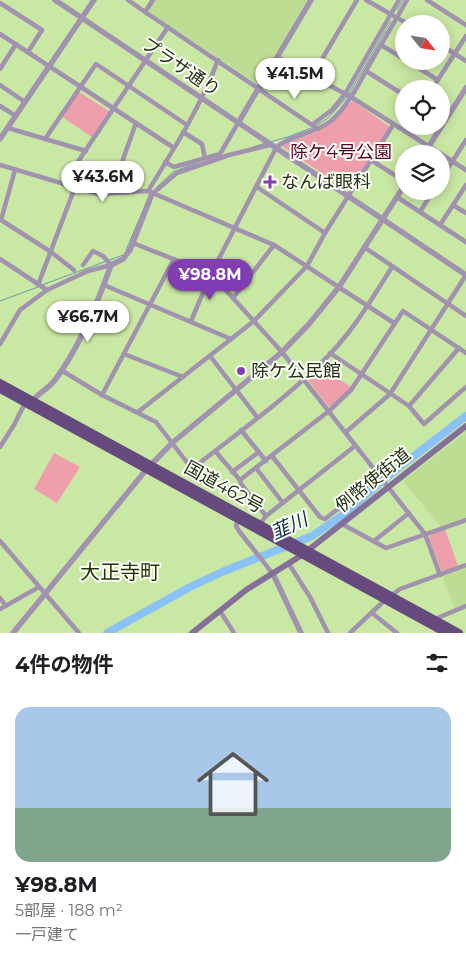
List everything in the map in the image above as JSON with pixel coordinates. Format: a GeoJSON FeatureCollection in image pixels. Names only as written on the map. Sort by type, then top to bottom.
{"type":"FeatureCollection","features":[{"type":"Feature","properties":{"kind":"highway","name":"国道462号"},"geometry":{"type":"LineString","coordinates":[[0,383],[29,402],[149,468],[238,520],[289,544],[388,598],[446,633]]}},
{"type":"Feature","properties":{"kind":"highway","name":"国道462号"},"geometry":{"type":"LineString","coordinates":[[0,389],[29,402]]}},
{"type":"Feature","properties":{"kind":"highway","name":"国道462号"},"geometry":{"type":"LineString","coordinates":[[149,468],[260,524],[289,544]]}},
{"type":"Feature","properties":{"kind":"highway","name":"国道462号"},"geometry":{"type":"LineString","coordinates":[[388,598],[459,633]]}},
{"type":"Feature","properties":{"kind":"main road","name":"例幣使街道"},"geometry":{"type":"LineString","coordinates":[[192,633],[246,590],[305,553],[466,426]]}},
{"type":"Feature","properties":{"kind":"street","name":"プラザ通り"},"geometry":{"type":"LineString","coordinates":[[55,0],[466,275]]}},
{"type":"Feature","properties":{"kind":"street"},"geometry":{"type":"LineString","coordinates":[[0,139],[94,0]]}},
{"type":"Feature","properties":{"kind":"street"},"geometry":{"type":"LineString","coordinates":[[128,0],[259,87],[318,129]]}},
{"type":"Feature","properties":{"kind":"street"},"geometry":{"type":"LineString","coordinates":[[145,12],[153,0]]}},
{"type":"Feature","properties":{"kind":"street"},"geometry":{"type":"LineString","coordinates":[[165,162],[174,167],[220,154],[311,0]]}},
{"type":"Feature","properties":{"kind":"street"},"geometry":{"type":"LineString","coordinates":[[312,76],[357,0]]}},
{"type":"Feature","properties":{"kind":"street"},"geometry":{"type":"LineString","coordinates":[[366,0],[395,16]]}},
{"type":"Feature","properties":{"kind":"street"},"geometry":{"type":"LineString","coordinates":[[313,124],[332,110],[345,94],[399,0]]}},
{"type":"Feature","properties":{"kind":"street"},"geometry":{"type":"LineString","coordinates":[[398,15],[407,0]]}},
{"type":"Feature","properties":{"kind":"street"},"geometry":{"type":"LineString","coordinates":[[428,0],[466,25]]}},
{"type":"Feature","properties":{"kind":"street"},"geometry":{"type":"LineString","coordinates":[[0,3],[42,30],[28,52]]}},
{"type":"Feature","properties":{"kind":"street"},"geometry":{"type":"LineString","coordinates":[[150,193],[176,173],[229,155],[273,146],[310,133],[334,118],[351,97],[395,20]]}},
{"type":"Feature","properties":{"kind":"street"},"geometry":{"type":"LineString","coordinates":[[63,184],[168,27]]}},
{"type":"Feature","properties":{"kind":"street"},"geometry":{"type":"LineString","coordinates":[[1,36],[174,148]]}},
{"type":"Feature","properties":{"kind":"street"},"geometry":{"type":"LineString","coordinates":[[422,70],[438,80],[466,36]]}},
{"type":"Feature","properties":{"kind":"street"},"geometry":{"type":"LineString","coordinates":[[0,69],[16,44]]}},
{"type":"Feature","properties":{"kind":"street"},"geometry":{"type":"LineString","coordinates":[[381,45],[395,54]]}},
{"type":"Feature","properties":{"kind":"street"},"geometry":{"type":"LineString","coordinates":[[450,51],[466,61]]}},
{"type":"Feature","properties":{"kind":"street"},"geometry":{"type":"LineString","coordinates":[[138,412],[254,321],[307,266],[325,233],[393,125],[351,97],[277,57]]}},
{"type":"Feature","properties":{"kind":"street"},"geometry":{"type":"LineString","coordinates":[[0,344],[20,310],[47,290],[88,271],[111,265],[123,259],[130,250],[150,193],[165,162],[201,99],[218,60]]}},
{"type":"Feature","properties":{"kind":"street"},"geometry":{"type":"LineString","coordinates":[[45,139],[96,64],[187,125]]}},
{"type":"Feature","properties":{"kind":"street"},"geometry":{"type":"LineString","coordinates":[[366,71],[395,89]]}},
{"type":"Feature","properties":{"kind":"street"},"geometry":{"type":"LineString","coordinates":[[0,85],[25,102]]}},
{"type":"Feature","properties":{"kind":"street"},"geometry":{"type":"LineString","coordinates":[[430,145],[466,88]]}},
{"type":"Feature","properties":{"kind":"street"},"geometry":{"type":"LineString","coordinates":[[0,106],[16,116]]}},
{"type":"Feature","properties":{"kind":"street"},"geometry":{"type":"LineString","coordinates":[[111,192],[136,123]]}},
{"type":"Feature","properties":{"kind":"street"},"geometry":{"type":"LineString","coordinates":[[8,128],[86,151]]}},
{"type":"Feature","properties":{"kind":"street"},"geometry":{"type":"LineString","coordinates":[[183,132],[202,144],[205,158]]}},
{"type":"Feature","properties":{"kind":"street"},"geometry":{"type":"LineString","coordinates":[[411,135],[427,145]]}},
{"type":"Feature","properties":{"kind":"street"},"geometry":{"type":"LineString","coordinates":[[450,164],[466,140]]}},
{"type":"Feature","properties":{"kind":"street"},"geometry":{"type":"LineString","coordinates":[[191,321],[211,274],[256,187],[273,146]]}},
{"type":"Feature","properties":{"kind":"street"},"geometry":{"type":"LineString","coordinates":[[371,160],[395,175]]}},
{"type":"Feature","properties":{"kind":"street"},"geometry":{"type":"LineString","coordinates":[[452,161],[466,170]]}},
{"type":"Feature","properties":{"kind":"street"},"geometry":{"type":"LineString","coordinates":[[0,165],[98,194],[111,192],[150,193],[274,245],[394,323]]}},
{"type":"Feature","properties":{"kind":"street"},"geometry":{"type":"LineString","coordinates":[[15,170],[0,221],[51,252],[74,270]]}},
{"type":"Feature","properties":{"kind":"street"},"geometry":{"type":"LineString","coordinates":[[440,225],[466,184]]}},
{"type":"Feature","properties":{"kind":"street"},"geometry":{"type":"LineString","coordinates":[[38,285],[75,187]]}},
{"type":"Feature","properties":{"kind":"street"},"geometry":{"type":"LineString","coordinates":[[256,187],[325,233]]}},
{"type":"Feature","properties":{"kind":"street"},"geometry":{"type":"LineString","coordinates":[[13,633],[149,468],[172,443],[282,352],[309,324],[339,287],[395,199]]}},
{"type":"Feature","properties":{"kind":"street"},"geometry":{"type":"LineString","coordinates":[[401,200],[466,242]]}},
{"type":"Feature","properties":{"kind":"street"},"geometry":{"type":"LineString","coordinates":[[420,212],[427,200]]}},
{"type":"Feature","properties":{"kind":"street"},"geometry":{"type":"LineString","coordinates":[[453,205],[466,213]]}},
{"type":"Feature","properties":{"kind":"street"},"geometry":{"type":"LineString","coordinates":[[133,243],[211,274],[282,352],[409,513],[425,534],[440,574]]}},
{"type":"Feature","properties":{"kind":"street"},"geometry":{"type":"LineString","coordinates":[[233,298],[274,245]]}},
{"type":"Feature","properties":{"kind":"street"},"geometry":{"type":"LineString","coordinates":[[364,247],[466,316]]}},
{"type":"Feature","properties":{"kind":"street"},"geometry":{"type":"LineString","coordinates":[[83,264],[93,251],[103,256],[111,265]]}},
{"type":"Feature","properties":{"kind":"street"},"geometry":{"type":"LineString","coordinates":[[0,259],[47,290]]}},
{"type":"Feature","properties":{"kind":"street"},"geometry":{"type":"LineString","coordinates":[[102,395],[174,259]]}},
{"type":"Feature","properties":{"kind":"street"},"geometry":{"type":"LineString","coordinates":[[0,447],[29,402],[54,381],[61,370],[97,303],[111,265]]}},
{"type":"Feature","properties":{"kind":"street"},"geometry":{"type":"LineString","coordinates":[[61,370],[102,395],[156,422],[192,469],[303,379],[330,354],[368,306],[392,267]]}},
{"type":"Feature","properties":{"kind":"street"},"geometry":{"type":"LineString","coordinates":[[346,432],[390,394],[466,275]]}},
{"type":"Feature","properties":{"kind":"street"},"geometry":{"type":"LineString","coordinates":[[104,285],[230,339]]}},
{"type":"Feature","properties":{"kind":"street"},"geometry":{"type":"LineString","coordinates":[[240,480],[329,411],[352,390],[403,311],[466,353]]}},
{"type":"Feature","properties":{"kind":"street"},"geometry":{"type":"LineString","coordinates":[[409,406],[459,348]]}},
{"type":"Feature","properties":{"kind":"street"},"geometry":{"type":"LineString","coordinates":[[124,354],[183,377]]}},
{"type":"Feature","properties":{"kind":"street"},"geometry":{"type":"LineString","coordinates":[[330,354],[409,406],[424,424],[466,387]]}},
{"type":"Feature","properties":{"kind":"street"},"geometry":{"type":"LineString","coordinates":[[210,356],[257,417]]}},
{"type":"Feature","properties":{"kind":"street"},"geometry":{"type":"LineString","coordinates":[[241,430],[266,461]]}},
{"type":"Feature","properties":{"kind":"street"},"geometry":{"type":"LineString","coordinates":[[260,524],[266,516],[355,446]]}},
{"type":"Feature","properties":{"kind":"street"},"geometry":{"type":"LineString","coordinates":[[215,450],[266,516]]}},
{"type":"Feature","properties":{"kind":"street"},"geometry":{"type":"LineString","coordinates":[[232,472],[259,452]]}},
{"type":"Feature","properties":{"kind":"street"},"geometry":{"type":"LineString","coordinates":[[272,456],[320,518],[324,519],[380,476]]}},
{"type":"Feature","properties":{"kind":"street"},"geometry":{"type":"LineString","coordinates":[[256,468],[283,503]]}},
{"type":"Feature","properties":{"kind":"street"},"geometry":{"type":"LineString","coordinates":[[374,541],[409,513]]}},
{"type":"Feature","properties":{"kind":"street"},"geometry":{"type":"LineString","coordinates":[[238,520],[236,526],[238,531],[273,574],[301,633]]}},
{"type":"Feature","properties":{"kind":"street"},"geometry":{"type":"LineString","coordinates":[[342,524],[386,548],[466,520]]}},
{"type":"Feature","properties":{"kind":"street"},"geometry":{"type":"LineString","coordinates":[[0,541],[79,633]]}},
{"type":"Feature","properties":{"kind":"street"},"geometry":{"type":"LineString","coordinates":[[289,564],[310,597],[328,633]]}},
{"type":"Feature","properties":{"kind":"street"},"geometry":{"type":"LineString","coordinates":[[350,633],[400,589],[466,565]]}},
{"type":"Feature","properties":{"kind":"street"},"geometry":{"type":"LineString","coordinates":[[0,609],[39,587]]}},
{"type":"Feature","properties":{"kind":"street"},"geometry":{"type":"LineString","coordinates":[[0,598],[6,606]]}},
{"type":"Feature","properties":{"kind":"street"},"geometry":{"type":"LineString","coordinates":[[434,620],[466,606]]}},
{"type":"Feature","properties":{"kind":"street"},"geometry":{"type":"LineString","coordinates":[[220,610],[234,633]]}},
{"type":"Feature","properties":{"kind":"street"},"geometry":{"type":"LineString","coordinates":[[372,613],[396,633]]}},
{"type":"Feature","properties":{"kind":"shaded area"},"geometry":{"type":"Polygon","coordinates":[[[155,0],[307,0],[259,82],[256,83],[149,12],[148,10],[155,0]]]}},
{"type":"Feature","properties":{"kind":"shaded area"},"geometry":{"type":"Polygon","coordinates":[[[466,432],[466,518],[441,527],[403,481],[466,432]]]}},
{"type":"Feature","properties":{"kind":"shaded area"},"geometry":{"type":"Polygon","coordinates":[[[466,568],[466,605],[457,609],[454,607],[443,578],[445,575],[466,568]]]}},
{"type":"Feature","properties":{"kind":"green space"},"geometry":{"type":"Polygon","coordinates":[[[79,92],[109,111],[92,137],[62,117],[79,92]]]}},
{"type":"Feature","properties":{"kind":"green space","name":"除ケ4号公園"},"geometry":{"type":"Polygon","coordinates":[[[353,101],[390,127],[350,190],[347,190],[283,147],[284,144],[325,127],[337,118],[353,101]]]}},
{"type":"Feature","properties":{"kind":"green space"},"geometry":{"type":"Polygon","coordinates":[[[320,367],[351,387],[332,406],[328,406],[308,380],[320,367]]]}},
{"type":"Feature","properties":{"kind":"green space"},"geometry":{"type":"Polygon","coordinates":[[[54,453],[80,467],[57,503],[34,489],[54,453]]]}},
{"type":"Feature","properties":{"kind":"green space"},"geometry":{"type":"Polygon","coordinates":[[[445,529],[458,566],[444,572],[441,570],[429,538],[430,535],[445,529]]]}},
{"type":"Feature","properties":{"kind":"waterway"},"geometry":{"type":"LineString","coordinates":[[397,10],[403,0]]}},
{"type":"Feature","properties":{"kind":"waterway"},"geometry":{"type":"LineString","coordinates":[[349,94],[391,21]]}},
{"type":"Feature","properties":{"kind":"waterway"},"geometry":{"type":"LineString","coordinates":[[315,126],[328,118],[347,97]]}},
{"type":"Feature","properties":{"kind":"waterway"},"geometry":{"type":"LineString","coordinates":[[270,142],[311,128]]}},
{"type":"Feature","properties":{"kind":"waterway"},"geometry":{"type":"LineString","coordinates":[[253,147],[266,143]]}},
{"type":"Feature","properties":{"kind":"waterway"},"geometry":{"type":"LineString","coordinates":[[156,188],[173,172],[199,162]]}},
{"type":"Feature","properties":{"kind":"waterway"},"geometry":{"type":"LineString","coordinates":[[126,250],[150,194]]}},
{"type":"Feature","properties":{"kind":"waterway"},"geometry":{"type":"LineString","coordinates":[[42,285],[123,255]]}},
{"type":"Feature","properties":{"kind":"waterway"},"geometry":{"type":"LineString","coordinates":[[0,301],[38,287]]}},
{"type":"Feature","properties":{"kind":"waterway","name":"韮川"},"geometry":{"type":"LineString","coordinates":[[107,633],[190,587],[312,536],[340,517],[392,473],[466,416]]}},
{"type":"Feature","properties":{"kind":"place","name":"なんば眼科"},"geometry":{"type":"Point","coordinates":[270,182]}},
{"type":"Feature","properties":{"kind":"place","name":"除ケ公民館"},"geometry":{"type":"Point","coordinates":[241,371]}},
{"type":"Feature","properties":{"kind":"district","name":"大正寺町"},"geometry":{"type":"Point","coordinates":[120,572]}}]}
